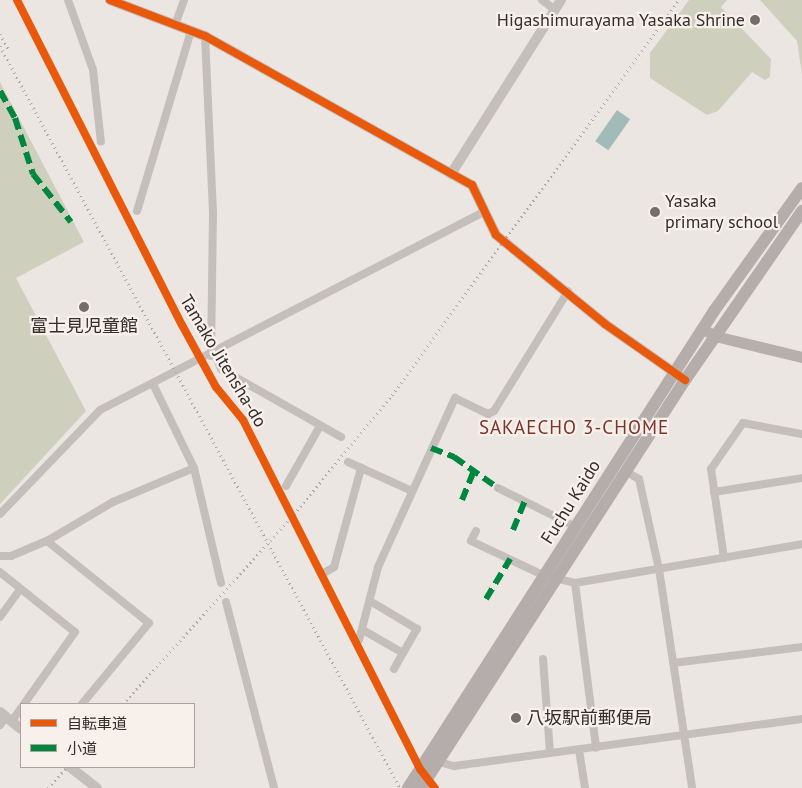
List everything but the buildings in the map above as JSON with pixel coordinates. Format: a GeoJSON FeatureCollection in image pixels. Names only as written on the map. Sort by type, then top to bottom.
{"type":"FeatureCollection","features":[{"type":"Feature","properties":{"kind":"main road","name":"Fuchu Kaido"},"geometry":{"type":"LineString","coordinates":[[408,788],[433,759],[551,576],[625,470],[679,376],[703,328],[802,188]]}},
{"type":"Feature","properties":{"kind":"main road","name":"Fuchu Kaido"},"geometry":{"type":"LineString","coordinates":[[551,576],[576,527],[679,376],[715,336],[802,211]]}},
{"type":"Feature","properties":{"kind":"main road"},"geometry":{"type":"LineString","coordinates":[[703,328],[715,336],[802,357]]}},
{"type":"Feature","properties":{"kind":"main road","name":"Fuchu Kaido"},"geometry":{"type":"LineString","coordinates":[[421,788],[433,759]]}},
{"type":"Feature","properties":{"kind":"street"},"geometry":{"type":"LineString","coordinates":[[68,0],[93,70],[101,142]]}},
{"type":"Feature","properties":{"kind":"street"},"geometry":{"type":"LineString","coordinates":[[110,0],[205,36],[451,174],[476,190],[496,235],[568,291],[605,324],[679,376]]}},
{"type":"Feature","properties":{"kind":"street"},"geometry":{"type":"LineString","coordinates":[[175,25],[184,0]]}},
{"type":"Feature","properties":{"kind":"street"},"geometry":{"type":"LineString","coordinates":[[542,0],[554,9]]}},
{"type":"Feature","properties":{"kind":"street"},"geometry":{"type":"LineString","coordinates":[[451,174],[561,0]]}},
{"type":"Feature","properties":{"kind":"street"},"geometry":{"type":"LineString","coordinates":[[137,211],[191,31]]}},
{"type":"Feature","properties":{"kind":"street"},"geometry":{"type":"LineString","coordinates":[[205,36],[213,213],[213,355],[221,369],[341,437]]}},
{"type":"Feature","properties":{"kind":"street"},"geometry":{"type":"LineString","coordinates":[[0,514],[100,410],[213,355],[485,211]]}},
{"type":"Feature","properties":{"kind":"street"},"geometry":{"type":"LineString","coordinates":[[359,640],[378,567],[455,398],[488,414],[494,411],[568,291]]}},
{"type":"Feature","properties":{"kind":"street"},"geometry":{"type":"LineString","coordinates":[[154,384],[194,468],[221,583]]}},
{"type":"Feature","properties":{"kind":"street"},"geometry":{"type":"LineString","coordinates":[[724,558],[711,469],[743,423],[802,434]]}},
{"type":"Feature","properties":{"kind":"street"},"geometry":{"type":"LineString","coordinates":[[286,486],[320,426]]}},
{"type":"Feature","properties":{"kind":"street"},"geometry":{"type":"LineString","coordinates":[[348,462],[412,491]]}},
{"type":"Feature","properties":{"kind":"street"},"geometry":{"type":"LineString","coordinates":[[0,556],[11,556],[47,541],[112,502],[194,468]]}},
{"type":"Feature","properties":{"kind":"street"},"geometry":{"type":"LineString","coordinates":[[322,574],[334,567],[361,468]]}},
{"type":"Feature","properties":{"kind":"street"},"geometry":{"type":"LineString","coordinates":[[625,470],[640,479],[659,569],[692,788]]}},
{"type":"Feature","properties":{"kind":"street"},"geometry":{"type":"LineString","coordinates":[[714,492],[802,478]]}},
{"type":"Feature","properties":{"kind":"street"},"geometry":{"type":"LineString","coordinates":[[498,488],[576,527]]}},
{"type":"Feature","properties":{"kind":"street"},"geometry":{"type":"LineString","coordinates":[[476,531],[470,541],[551,576],[575,584],[802,544]]}},
{"type":"Feature","properties":{"kind":"street"},"geometry":{"type":"LineString","coordinates":[[47,541],[149,624],[83,703]]}},
{"type":"Feature","properties":{"kind":"street"},"geometry":{"type":"LineString","coordinates":[[0,572],[20,590],[75,632],[25,703]]}},
{"type":"Feature","properties":{"kind":"street"},"geometry":{"type":"LineString","coordinates":[[575,584],[596,748]]}},
{"type":"Feature","properties":{"kind":"street"},"geometry":{"type":"LineString","coordinates":[[0,617],[20,590]]}},
{"type":"Feature","properties":{"kind":"street"},"geometry":{"type":"LineString","coordinates":[[226,602],[274,788]]}},
{"type":"Feature","properties":{"kind":"street"},"geometry":{"type":"LineString","coordinates":[[370,602],[417,629],[394,670]]}},
{"type":"Feature","properties":{"kind":"street"},"geometry":{"type":"LineString","coordinates":[[363,630],[403,653]]}},
{"type":"Feature","properties":{"kind":"street"},"geometry":{"type":"LineString","coordinates":[[672,663],[802,647]]}},
{"type":"Feature","properties":{"kind":"street"},"geometry":{"type":"LineString","coordinates":[[543,659],[550,754]]}},
{"type":"Feature","properties":{"kind":"street"},"geometry":{"type":"LineString","coordinates":[[20,709],[4,719],[20,728]]}},
{"type":"Feature","properties":{"kind":"street"},"geometry":{"type":"LineString","coordinates":[[433,759],[454,766],[596,748],[802,718]]}},
{"type":"Feature","properties":{"kind":"street"},"geometry":{"type":"LineString","coordinates":[[579,750],[585,788]]}},
{"type":"Feature","properties":{"kind":"street"},"geometry":{"type":"LineString","coordinates":[[71,768],[97,788]]}},
{"type":"Feature","properties":{"kind":"green space"},"geometry":{"type":"Polygon","coordinates":[[[689,0],[727,0],[721,7],[771,59],[770,77],[765,80],[752,72],[718,111],[707,115],[650,78],[650,53],[689,0]]]}},
{"type":"Feature","properties":{"kind":"green space"},"geometry":{"type":"Polygon","coordinates":[[[760,0],[802,0],[802,74],[797,41],[760,0]]]}},
{"type":"Feature","properties":{"kind":"green space"},"geometry":{"type":"Polygon","coordinates":[[[0,82],[84,242],[16,278],[86,411],[0,504],[0,82]]]}},
{"type":"Feature","properties":{"kind":"water"},"geometry":{"type":"Polygon","coordinates":[[[617,110],[630,119],[608,150],[595,141],[617,110]]]}},
{"type":"Feature","properties":{"kind":"railway"},"geometry":{"type":"LineString","coordinates":[[124,703],[294,514],[392,395],[679,0]]}},
{"type":"Feature","properties":{"kind":"railway"},"geometry":{"type":"LineString","coordinates":[[0,34],[9,50]]}},
{"type":"Feature","properties":{"kind":"railway"},"geometry":{"type":"LineString","coordinates":[[0,46],[400,788]]}},
{"type":"Feature","properties":{"kind":"railway"},"geometry":{"type":"LineString","coordinates":[[48,788],[66,768]]}},
{"type":"Feature","properties":{"kind":"marked path"},"geometry":{"type":"LineString","coordinates":[[0,91],[15,118],[33,174],[71,222]]}},
{"type":"Feature","properties":{"kind":"marked path"},"geometry":{"type":"LineString","coordinates":[[431,448],[454,457],[498,488]]}},
{"type":"Feature","properties":{"kind":"marked path"},"geometry":{"type":"LineString","coordinates":[[462,500],[474,471]]}},
{"type":"Feature","properties":{"kind":"marked path"},"geometry":{"type":"LineString","coordinates":[[513,530],[525,501]]}},
{"type":"Feature","properties":{"kind":"marked path"},"geometry":{"type":"LineString","coordinates":[[486,599],[510,559]]}},
{"type":"Feature","properties":{"kind":"cycle path","name":"Tamako Jitensha-do"},"geometry":{"type":"LineString","coordinates":[[17,0],[182,325],[216,387],[243,420],[420,769],[435,788]]}},
{"type":"Feature","properties":{"kind":"cycle path"},"geometry":{"type":"LineString","coordinates":[[110,0],[205,36],[472,185],[496,235],[605,324],[685,380]]}},
{"type":"Feature","properties":{"kind":"place","name":"Higashimurayama Yasaka Shrine"},"geometry":{"type":"Point","coordinates":[755,20]}},
{"type":"Feature","properties":{"kind":"place","name":"Yasaka primary school"},"geometry":{"type":"Point","coordinates":[655,212]}},
{"type":"Feature","properties":{"kind":"place","name":"富士見児童館"},"geometry":{"type":"Point","coordinates":[84,307]}},
{"type":"Feature","properties":{"kind":"place","name":"八坂駅前郵便局"},"geometry":{"type":"Point","coordinates":[516,718]}},
{"type":"Feature","properties":{"kind":"district","name":"SAKAECHO 3-CHOME"},"geometry":{"type":"Point","coordinates":[574,428]}}]}
